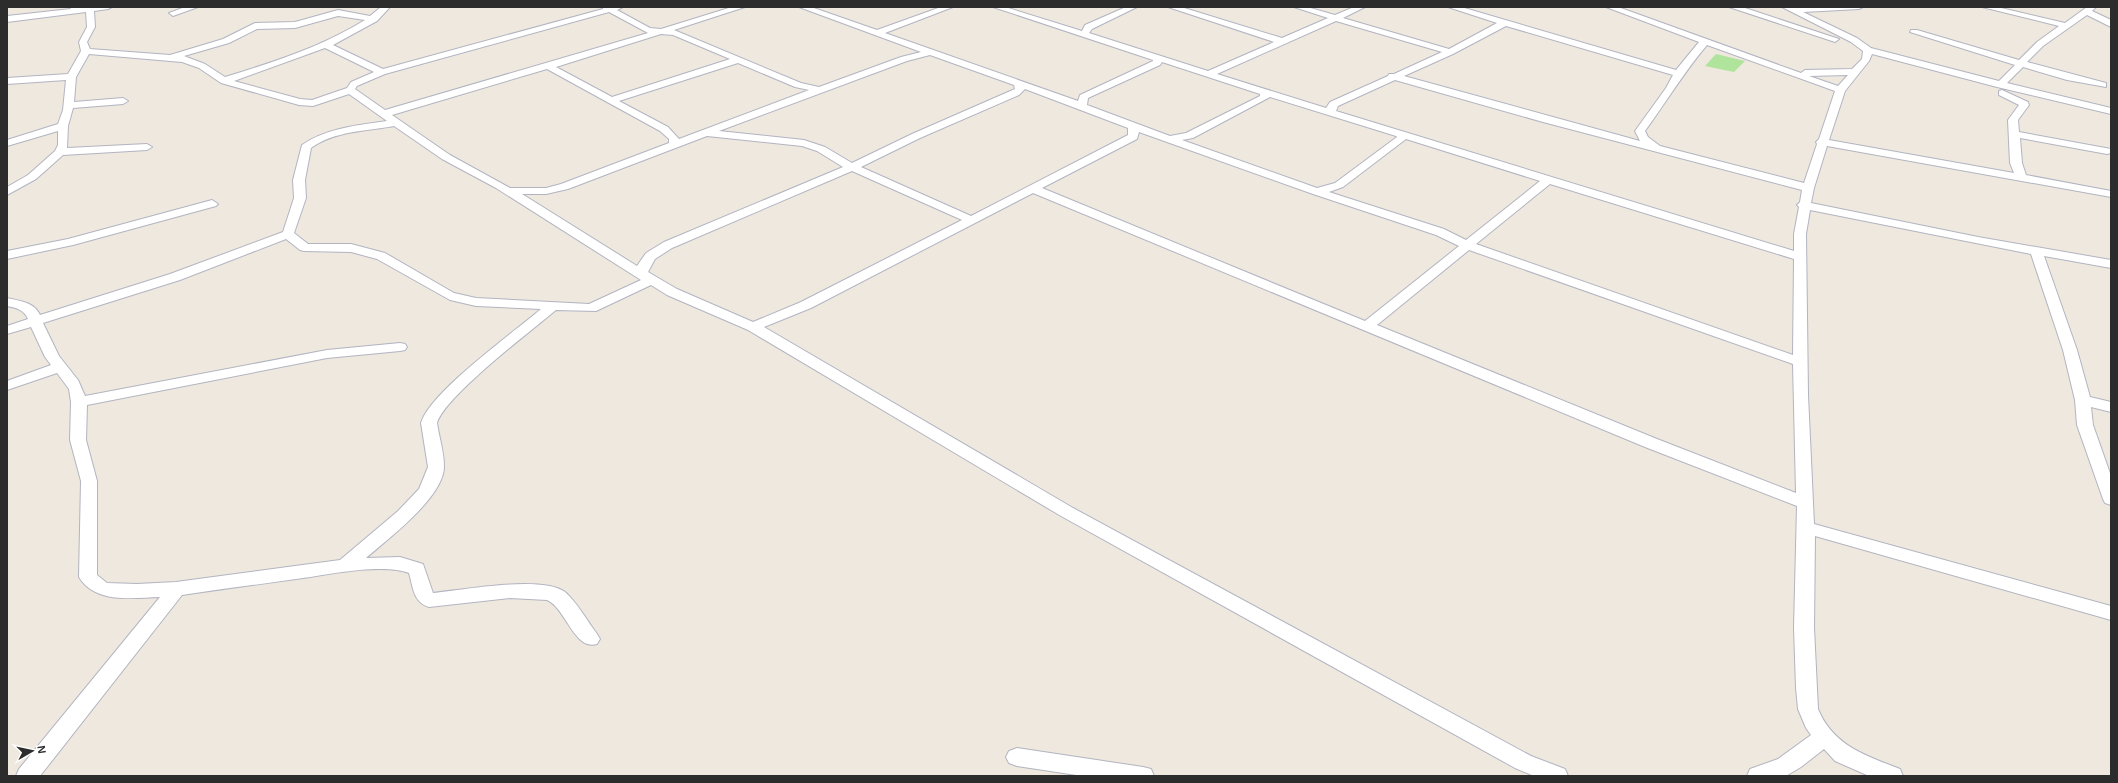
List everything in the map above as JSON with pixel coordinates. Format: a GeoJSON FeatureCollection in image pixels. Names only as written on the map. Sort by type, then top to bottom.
{"type":"FeatureCollection","features":[{"type":"Feature","properties":{"kind":"street"},"geometry":{"type":"LineString","coordinates":[[73,7],[90,10]]}},
{"type":"Feature","properties":{"kind":"street"},"geometry":{"type":"LineString","coordinates":[[7,20],[108,7]]}},
{"type":"Feature","properties":{"kind":"street"},"geometry":{"type":"LineString","coordinates":[[173,13],[194,7]]}},
{"type":"Feature","properties":{"kind":"street"},"geometry":{"type":"LineString","coordinates":[[224,81],[325,45],[374,19],[386,7]]}},
{"type":"Feature","properties":{"kind":"street"},"geometry":{"type":"LineString","coordinates":[[383,114],[548,66],[741,7]]}},
{"type":"Feature","properties":{"kind":"street"},"geometry":{"type":"LineString","coordinates":[[803,7],[931,52],[1018,88],[1047,94],[1062,99],[1082,101],[1132,132],[1163,137],[1316,192],[1440,232],[1468,245],[1800,362]]}},
{"type":"Feature","properties":{"kind":"street"},"geometry":{"type":"LineString","coordinates":[[877,33],[949,7]]}},
{"type":"Feature","properties":{"kind":"street"},"geometry":{"type":"LineString","coordinates":[[997,7],[1308,106],[1333,109],[1401,135],[1800,257]]}},
{"type":"Feature","properties":{"kind":"street"},"geometry":{"type":"LineString","coordinates":[[1084,35],[1088,27],[1133,7]]}},
{"type":"Feature","properties":{"kind":"street"},"geometry":{"type":"LineString","coordinates":[[1172,7],[1281,42]]}},
{"type":"Feature","properties":{"kind":"street"},"geometry":{"type":"LineString","coordinates":[[1298,7],[1450,52]]}},
{"type":"Feature","properties":{"kind":"street"},"geometry":{"type":"LineString","coordinates":[[1208,74],[1361,7]]}},
{"type":"Feature","properties":{"kind":"street"},"geometry":{"type":"LineString","coordinates":[[1452,7],[1678,74]]}},
{"type":"Feature","properties":{"kind":"street"},"geometry":{"type":"LineString","coordinates":[[1610,7],[1840,90]]}},
{"type":"Feature","properties":{"kind":"street"},"geometry":{"type":"LineString","coordinates":[[1733,7],[1867,50],[2000,85],[2111,111]]}},
{"type":"Feature","properties":{"kind":"street"},"geometry":{"type":"LineString","coordinates":[[1748,12],[1859,7]]}},
{"type":"Feature","properties":{"kind":"street"},"geometry":{"type":"LineString","coordinates":[[1986,7],[2064,25]]}},
{"type":"Feature","properties":{"kind":"street"},"geometry":{"type":"LineString","coordinates":[[86,51],[172,57],[187,60],[202,66],[224,81],[306,103],[323,100],[350,90],[354,84],[382,72],[610,8],[648,30],[662,31],[684,36],[798,85],[820,90]]}},
{"type":"Feature","properties":{"kind":"street"},"geometry":{"type":"LineString","coordinates":[[1193,14],[1205,9]]}},
{"type":"Feature","properties":{"kind":"street"},"geometry":{"type":"LineString","coordinates":[[1789,9],[1848,38],[1867,50]]}},
{"type":"Feature","properties":{"kind":"street"},"geometry":{"type":"LineString","coordinates":[[86,51],[83,42],[91,27],[90,10]]}},
{"type":"Feature","properties":{"kind":"street"},"geometry":{"type":"LineString","coordinates":[[2000,85],[2040,44],[2064,25],[2089,10],[2111,24]]}},
{"type":"Feature","properties":{"kind":"street"},"geometry":{"type":"LineString","coordinates":[[172,57],[198,48],[226,41],[255,26],[295,24],[338,13],[374,19]]}},
{"type":"Feature","properties":{"kind":"street"},"geometry":{"type":"LineString","coordinates":[[1333,109],[1392,76],[1450,52],[1504,23]]}},
{"type":"Feature","properties":{"kind":"street"},"geometry":{"type":"LineString","coordinates":[[1914,32],[2022,64],[2103,85]]}},
{"type":"Feature","properties":{"kind":"street"},"geometry":{"type":"LineString","coordinates":[[1641,134],[1642,128],[1671,88],[1678,74],[1705,41]]}},
{"type":"Feature","properties":{"kind":"street"},"geometry":{"type":"LineString","coordinates":[[325,45],[382,72]]}},
{"type":"Feature","properties":{"kind":"street"},"geometry":{"type":"LineString","coordinates":[[1867,50],[1866,59],[1840,90],[1821,142],[1803,205],[1800,257],[1800,362],[1806,528],[1804,628],[1806,688],[1811,715],[1824,736],[1843,755],[1892,776]]}},
{"type":"Feature","properties":{"kind":"street"},"geometry":{"type":"LineString","coordinates":[[7,192],[32,177],[60,152],[63,145],[63,126],[67,117],[70,76],[86,51]]}},
{"type":"Feature","properties":{"kind":"street"},"geometry":{"type":"LineString","coordinates":[[528,204],[550,191],[904,59],[931,52]]}},
{"type":"Feature","properties":{"kind":"street"},"geometry":{"type":"LineString","coordinates":[[1886,55],[1906,65],[2011,96],[2023,102],[2024,105],[2013,120],[2016,163],[2022,179]]}},
{"type":"Feature","properties":{"kind":"street"},"geometry":{"type":"LineString","coordinates":[[1082,101],[1157,62],[1158,58]]}},
{"type":"Feature","properties":{"kind":"street"},"geometry":{"type":"LineString","coordinates":[[611,100],[737,60]]}},
{"type":"Feature","properties":{"kind":"street"},"geometry":{"type":"LineString","coordinates":[[548,66],[671,134],[674,138],[674,145]]}},
{"type":"Feature","properties":{"kind":"street"},"geometry":{"type":"LineString","coordinates":[[1791,72],[1856,72]]}},
{"type":"Feature","properties":{"kind":"street"},"geometry":{"type":"LineString","coordinates":[[7,81],[70,76]]}},
{"type":"Feature","properties":{"kind":"street"},"geometry":{"type":"LineString","coordinates":[[1392,76],[1619,139],[1808,188]]}},
{"type":"Feature","properties":{"kind":"street"},"geometry":{"type":"LineString","coordinates":[[646,277],[644,262],[649,256],[668,245],[852,167],[1018,88]]}},
{"type":"Feature","properties":{"kind":"street"},"geometry":{"type":"LineString","coordinates":[[350,90],[446,157],[507,191],[672,292],[753,327],[1067,512],[1523,762],[1557,776]]}},
{"type":"Feature","properties":{"kind":"street"},"geometry":{"type":"LineString","coordinates":[[1163,137],[1189,136],[1265,96],[1265,92]]}},
{"type":"Feature","properties":{"kind":"street"},"geometry":{"type":"LineString","coordinates":[[68,105],[123,102]]}},
{"type":"Feature","properties":{"kind":"street"},"geometry":{"type":"LineString","coordinates":[[288,234],[300,198],[299,180],[306,147],[316,139],[328,135],[397,122]]}},
{"type":"Feature","properties":{"kind":"street"},"geometry":{"type":"LineString","coordinates":[[7,142],[30,134],[63,126]]}},
{"type":"Feature","properties":{"kind":"street"},"geometry":{"type":"LineString","coordinates":[[753,327],[806,305],[1033,189],[1132,132]]}},
{"type":"Feature","properties":{"kind":"street"},"geometry":{"type":"LineString","coordinates":[[706,133],[804,143],[821,149],[852,167],[971,220]]}},
{"type":"Feature","properties":{"kind":"street"},"geometry":{"type":"LineString","coordinates":[[7,134],[30,134]]}},
{"type":"Feature","properties":{"kind":"street"},"geometry":{"type":"LineString","coordinates":[[1619,139],[1641,134]]}},
{"type":"Feature","properties":{"kind":"street"},"geometry":{"type":"LineString","coordinates":[[1641,134],[1658,149]]}},
{"type":"Feature","properties":{"kind":"street"},"geometry":{"type":"LineString","coordinates":[[2014,134],[2107,151]]}},
{"type":"Feature","properties":{"kind":"street"},"geometry":{"type":"LineString","coordinates":[[1316,192],[1339,185],[1398,142],[1402,138],[1401,135]]}},
{"type":"Feature","properties":{"kind":"street"},"geometry":{"type":"LineString","coordinates":[[1821,142],[2111,194]]}},
{"type":"Feature","properties":{"kind":"street"},"geometry":{"type":"LineString","coordinates":[[60,152],[147,147]]}},
{"type":"Feature","properties":{"kind":"street"},"geometry":{"type":"LineString","coordinates":[[1366,327],[1549,179]]}},
{"type":"Feature","properties":{"kind":"street"},"geometry":{"type":"LineString","coordinates":[[1033,189],[1651,443],[1805,503]]}},
{"type":"Feature","properties":{"kind":"street"},"geometry":{"type":"LineString","coordinates":[[507,191],[550,191]]}},
{"type":"Feature","properties":{"kind":"street"},"geometry":{"type":"LineString","coordinates":[[7,255],[76,240],[212,204]]}},
{"type":"Feature","properties":{"kind":"street"},"geometry":{"type":"LineString","coordinates":[[1803,205],[2036,251],[2111,264]]}},
{"type":"Feature","properties":{"kind":"street"},"geometry":{"type":"LineString","coordinates":[[288,234],[304,247],[351,248],[381,256],[450,296],[465,300],[552,307],[591,308],[646,277]]}},
{"type":"Feature","properties":{"kind":"street"},"geometry":{"type":"LineString","coordinates":[[7,330],[175,277],[242,250],[288,234]]}},
{"type":"Feature","properties":{"kind":"street"},"geometry":{"type":"LineString","coordinates":[[2036,251],[2070,350],[2083,400],[2085,425],[2111,499]]}},
{"type":"Feature","properties":{"kind":"street"},"geometry":{"type":"LineString","coordinates":[[7,302],[22,305],[31,311],[52,357],[71,380],[76,389],[79,402],[78,440],[89,481],[88,577],[96,586],[110,591],[176,589],[345,566],[393,563],[409,565],[417,569],[425,597],[429,600],[510,590],[549,593],[562,601],[590,639]]}},
{"type":"Feature","properties":{"kind":"street"},"geometry":{"type":"LineString","coordinates":[[345,566],[404,515],[427,491],[436,467],[429,423],[437,408],[447,396],[552,307]]}},
{"type":"Feature","properties":{"kind":"street"},"geometry":{"type":"LineString","coordinates":[[79,402],[327,354],[364,349],[400,347]]}},
{"type":"Feature","properties":{"kind":"street"},"geometry":{"type":"LineString","coordinates":[[7,386],[60,367]]}},
{"type":"Feature","properties":{"kind":"street"},"geometry":{"type":"LineString","coordinates":[[2083,400],[2111,407]]}},
{"type":"Feature","properties":{"kind":"street"},"geometry":{"type":"LineString","coordinates":[[1806,528],[2111,613]]}},
{"type":"Feature","properties":{"kind":"street"},"geometry":{"type":"LineString","coordinates":[[27,776],[176,589]]}},
{"type":"Feature","properties":{"kind":"street"},"geometry":{"type":"LineString","coordinates":[[1758,776],[1769,774],[1788,765],[1824,736]]}},
{"type":"Feature","properties":{"kind":"street"},"geometry":{"type":"LineString","coordinates":[[1016,757],[1143,776]]}},
{"type":"Feature","properties":{"kind":"green space"},"geometry":{"type":"Polygon","coordinates":[[[1716,54],[1745,61],[1734,72],[1705,66],[1716,54]]]}}]}
